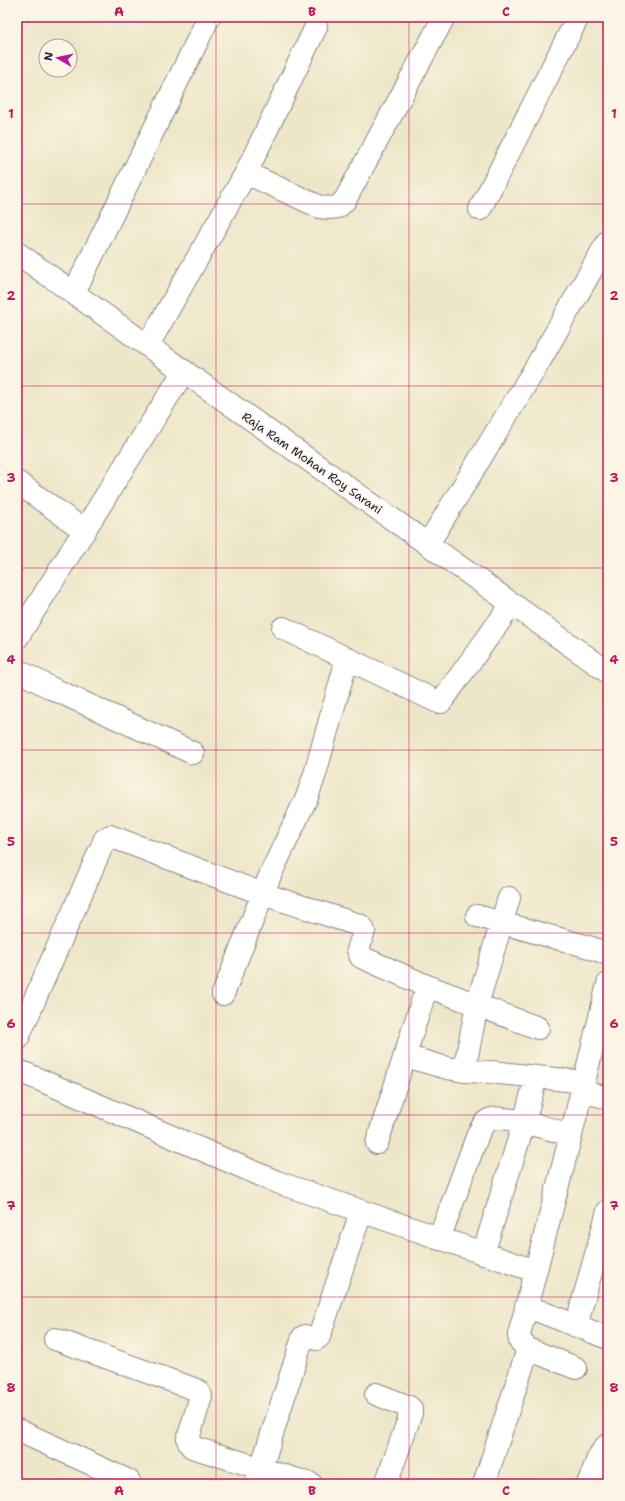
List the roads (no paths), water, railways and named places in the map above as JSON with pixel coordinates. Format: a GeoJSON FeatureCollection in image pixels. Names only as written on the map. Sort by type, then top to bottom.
{"type":"FeatureCollection","features":[{"type":"Feature","properties":{"kind":"street"},"geometry":{"type":"LineString","coordinates":[[74,293],[209,17]]}},
{"type":"Feature","properties":{"kind":"street"},"geometry":{"type":"LineString","coordinates":[[246,173],[320,207],[338,207],[345,200],[444,17]]}},
{"type":"Feature","properties":{"kind":"street"},"geometry":{"type":"LineString","coordinates":[[480,209],[578,17]]}},
{"type":"Feature","properties":{"kind":"street"},"geometry":{"type":"LineString","coordinates":[[148,345],[246,173],[316,27]]}},
{"type":"Feature","properties":{"kind":"street"},"geometry":{"type":"LineString","coordinates":[[428,544],[536,367],[608,241]]}},
{"type":"Feature","properties":{"kind":"street","name":"Raja Ram Mohan Roy Sarani"},"geometry":{"type":"LineString","coordinates":[[17,253],[608,672]]}},
{"type":"Feature","properties":{"kind":"street"},"geometry":{"type":"LineString","coordinates":[[19,631],[85,531],[184,371]]}},
{"type":"Feature","properties":{"kind":"street"},"geometry":{"type":"LineString","coordinates":[[17,482],[85,531]]}},
{"type":"Feature","properties":{"kind":"street"},"geometry":{"type":"LineString","coordinates":[[283,628],[438,702],[442,702],[512,604]]}},
{"type":"Feature","properties":{"kind":"street"},"geometry":{"type":"LineString","coordinates":[[223,994],[263,894],[307,797],[315,774],[347,659]]}},
{"type":"Feature","properties":{"kind":"street"},"geometry":{"type":"LineString","coordinates":[[17,670],[51,688],[192,752]]}},
{"type":"Feature","properties":{"kind":"street"},"geometry":{"type":"LineString","coordinates":[[17,1040],[107,836],[263,894],[359,925],[364,931],[358,950],[361,957],[427,986],[538,1028]]}},
{"type":"Feature","properties":{"kind":"street"},"geometry":{"type":"LineString","coordinates":[[464,1071],[477,1004],[509,898]]}},
{"type":"Feature","properties":{"kind":"street"},"geometry":{"type":"LineString","coordinates":[[477,916],[603,951],[608,954]]}},
{"type":"Feature","properties":{"kind":"street"},"geometry":{"type":"LineString","coordinates":[[576,1368],[528,1349],[520,1341],[519,1335],[571,1135],[608,984]]}},
{"type":"Feature","properties":{"kind":"street"},"geometry":{"type":"LineString","coordinates":[[377,1143],[427,986]]}},
{"type":"Feature","properties":{"kind":"street"},"geometry":{"type":"LineString","coordinates":[[405,1056],[447,1068],[464,1071],[536,1077],[583,1087],[608,1098]]}},
{"type":"Feature","properties":{"kind":"street"},"geometry":{"type":"LineString","coordinates":[[17,1070],[277,1182],[535,1271]]}},
{"type":"Feature","properties":{"kind":"street"},"geometry":{"type":"LineString","coordinates":[[483,1254],[524,1123],[536,1077]]}},
{"type":"Feature","properties":{"kind":"street"},"geometry":{"type":"LineString","coordinates":[[439,1239],[478,1134],[484,1123],[493,1118],[506,1119],[571,1135]]}},
{"type":"Feature","properties":{"kind":"street"},"geometry":{"type":"LineString","coordinates":[[576,1326],[608,1211]]}},
{"type":"Feature","properties":{"kind":"street"},"geometry":{"type":"LineString","coordinates":[[259,1476],[303,1337],[305,1336],[316,1339],[319,1337],[362,1212]]}},
{"type":"Feature","properties":{"kind":"street"},"geometry":{"type":"LineString","coordinates":[[526,1306],[608,1338]]}},
{"type":"Feature","properties":{"kind":"street"},"geometry":{"type":"LineString","coordinates":[[55,1339],[198,1390],[201,1396],[188,1439],[189,1444],[192,1447],[259,1476],[310,1484]]}},
{"type":"Feature","properties":{"kind":"street"},"geometry":{"type":"LineString","coordinates":[[484,1484],[528,1349]]}},
{"type":"Feature","properties":{"kind":"street"},"geometry":{"type":"LineString","coordinates":[[376,1394],[411,1409],[411,1413],[386,1484]]}},
{"type":"Feature","properties":{"kind":"street"},"geometry":{"type":"LineString","coordinates":[[17,1430],[128,1481],[130,1484]]}},
{"type":"Feature","properties":{"kind":"street"},"geometry":{"type":"LineString","coordinates":[[588,1484],[599,1456],[606,1446],[608,1446]]}}]}
